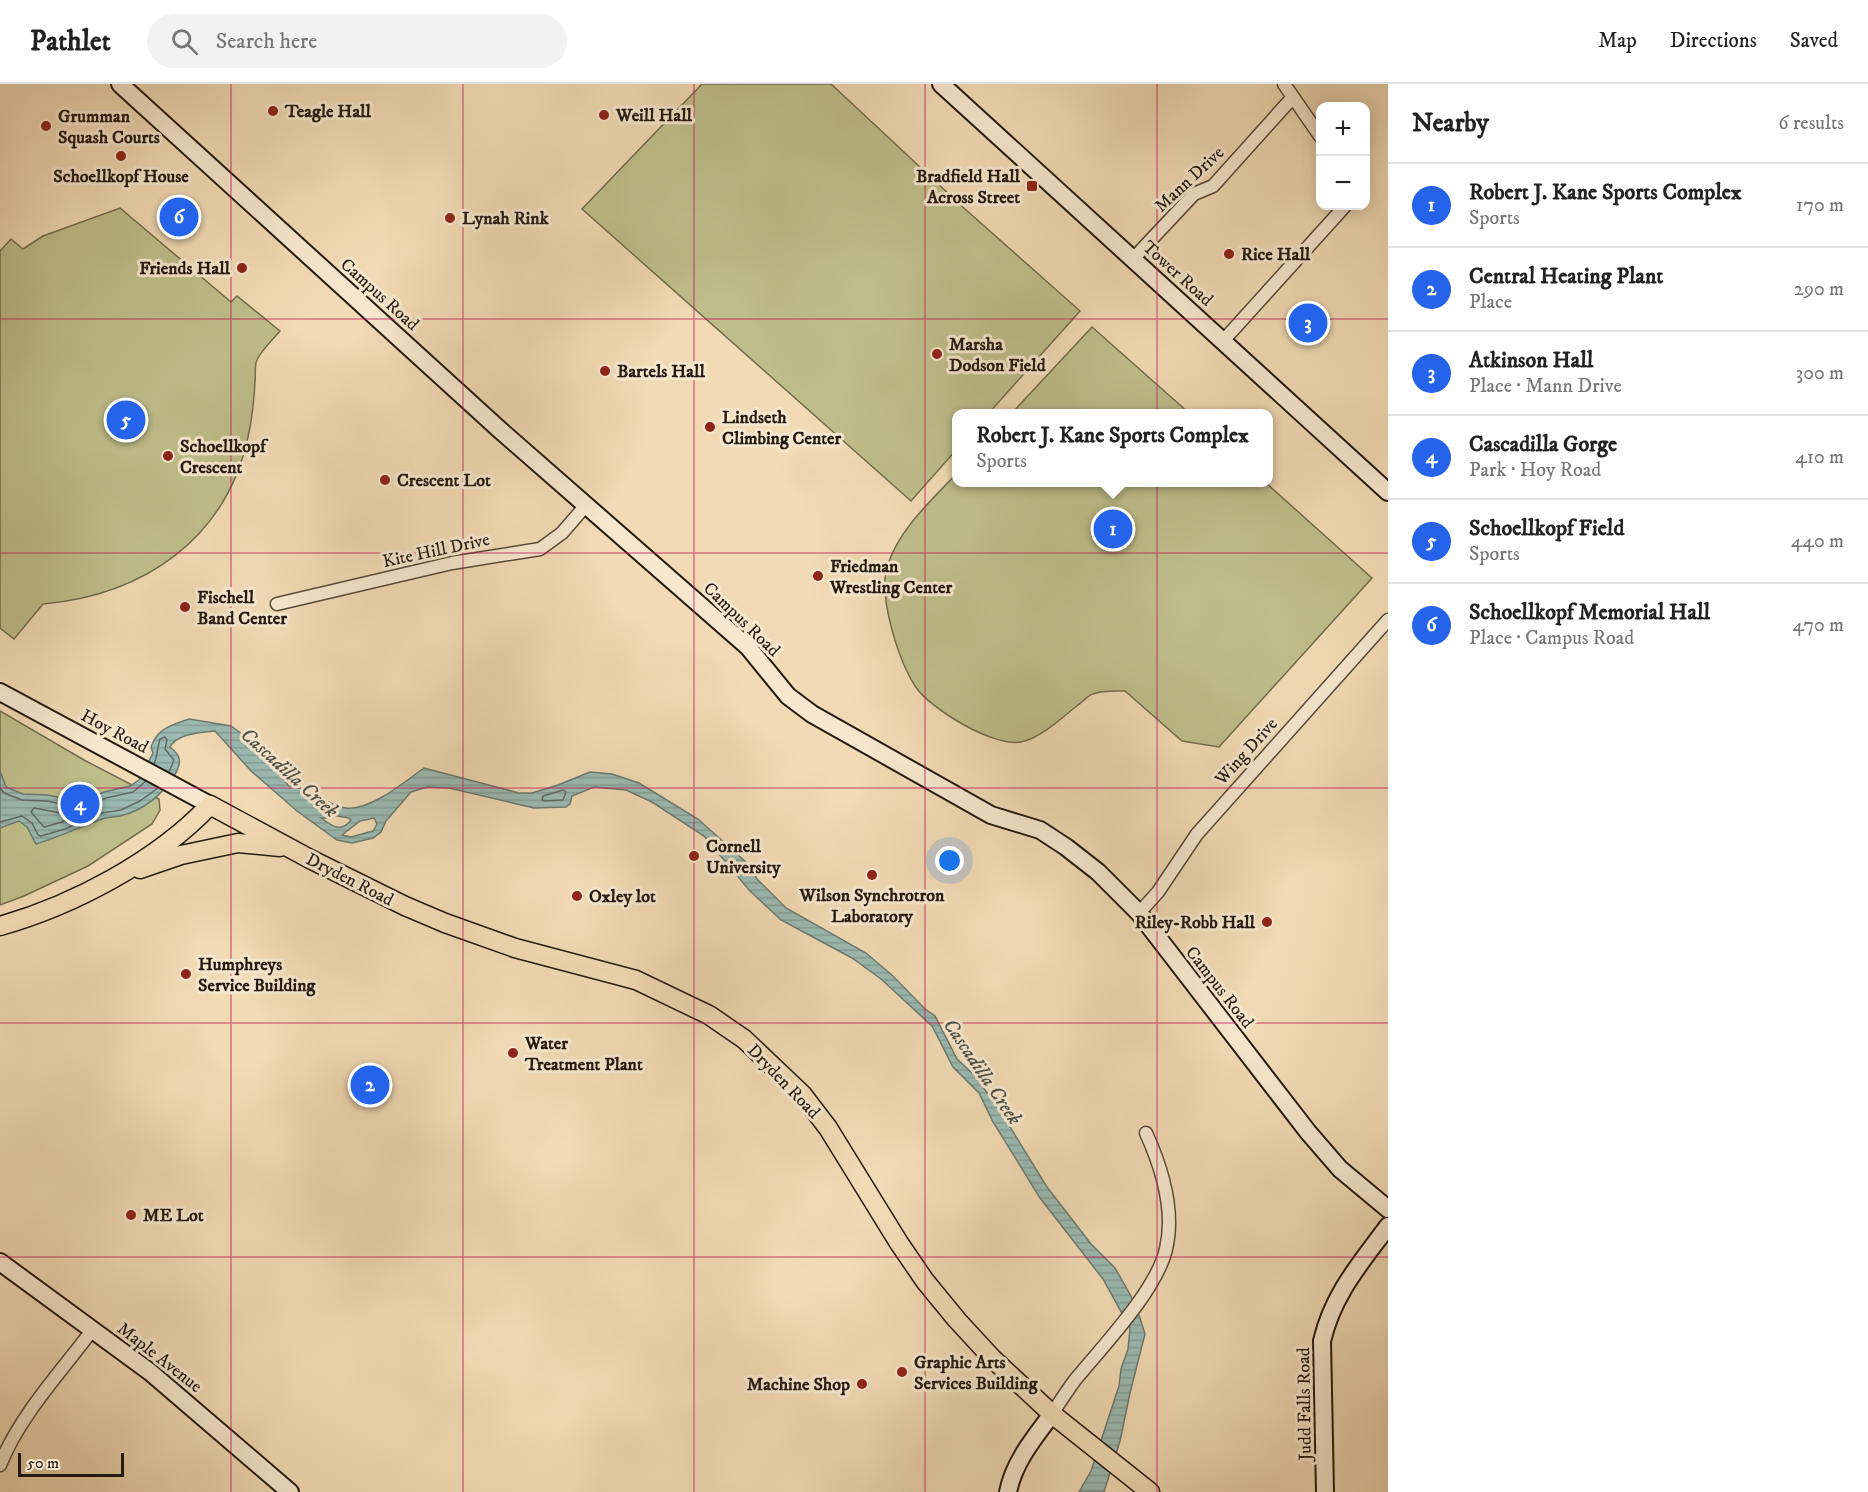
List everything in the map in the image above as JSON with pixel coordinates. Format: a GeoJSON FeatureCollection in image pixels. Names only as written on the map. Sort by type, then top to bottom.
{"type":"FeatureCollection","features":[{"type":"Feature","properties":{"kind":"main road","name":"Dryden Road"},"geometry":{"type":"LineString","coordinates":[[0,926],[42,913],[107,881],[173,839],[210,805],[356,883],[446,923],[515,948],[636,980],[710,1016],[744,1039],[802,1094],[828,1128],[925,1281],[993,1359],[1052,1414],[1150,1492]]}},
{"type":"Feature","properties":{"kind":"main road","name":"Dryden Road"},"geometry":{"type":"LineString","coordinates":[[107,881],[204,849],[237,843],[288,848]]}},
{"type":"Feature","properties":{"kind":"street","name":"Campus Road"},"geometry":{"type":"LineString","coordinates":[[120,84],[492,422],[748,647],[798,705],[991,815],[1027,825],[1048,835],[1098,872],[1139,913],[1308,1132],[1340,1169],[1388,1209]]}},
{"type":"Feature","properties":{"kind":"street","name":"Tower Road"},"geometry":{"type":"LineString","coordinates":[[941,84],[1388,492]]}},
{"type":"Feature","properties":{"kind":"street"},"geometry":{"type":"LineString","coordinates":[[1284,84],[1316,130]]}},
{"type":"Feature","properties":{"kind":"street","name":"Mann Drive"},"geometry":{"type":"LineString","coordinates":[[1133,259],[1194,194],[1213,186],[1293,97]]}},
{"type":"Feature","properties":{"kind":"street"},"geometry":{"type":"LineString","coordinates":[[1223,341],[1341,210]]}},
{"type":"Feature","properties":{"kind":"street","name":"Kite Hill Drive"},"geometry":{"type":"LineString","coordinates":[[277,604],[452,563],[522,550],[540,549],[562,533],[587,504]]}},
{"type":"Feature","properties":{"kind":"street","name":"Wing Drive"},"geometry":{"type":"LineString","coordinates":[[1139,913],[1158,892],[1197,834],[1388,620]]}},
{"type":"Feature","properties":{"kind":"street","name":"Hoy Road"},"geometry":{"type":"LineString","coordinates":[[0,692],[210,805]]}},
{"type":"Feature","properties":{"kind":"street"},"geometry":{"type":"LineString","coordinates":[[1008,1492],[1024,1452],[1073,1383],[1117,1330],[1158,1274],[1169,1227],[1168,1205],[1155,1154],[1146,1133]]}},
{"type":"Feature","properties":{"kind":"street","name":"Judd Falls Road"},"geometry":{"type":"LineString","coordinates":[[1325,1492],[1321,1358],[1324,1330],[1335,1299],[1388,1226]]}},
{"type":"Feature","properties":{"kind":"street","name":"Maple Avenue"},"geometry":{"type":"LineString","coordinates":[[0,1262],[93,1329],[186,1401],[290,1492]]}},
{"type":"Feature","properties":{"kind":"street"},"geometry":{"type":"LineString","coordinates":[[0,1465],[7,1448],[36,1403],[93,1329]]}},
{"type":"Feature","properties":{"kind":"green space"},"geometry":{"type":"Polygon","coordinates":[[[702,84],[831,84],[965,209],[1080,311],[993,409],[952,409],[952,455],[911,501],[582,209],[702,84]]]}},
{"type":"Feature","properties":{"kind":"green space"},"geometry":{"type":"Polygon","coordinates":[[[120,208],[231,302],[237,296],[280,331],[256,362],[251,423],[237,473],[221,505],[200,532],[175,555],[146,574],[115,588],[80,598],[43,604],[14,639],[0,628],[0,251],[11,239],[23,249],[43,236],[120,208]]]}},
{"type":"Feature","properties":{"kind":"green space"},"geometry":{"type":"Polygon","coordinates":[[[1092,327],[1184,409],[1016,409],[1092,327]]]}},
{"type":"Feature","properties":{"kind":"green space"},"geometry":{"type":"Polygon","coordinates":[[[952,478],[952,487],[1270,487],[1372,578],[1219,747],[1182,741],[1125,691],[1104,691],[1091,695],[1036,736],[1021,742],[1009,742],[979,733],[934,705],[915,686],[902,660],[887,609],[885,577],[893,551],[918,515],[952,478]]]}},
{"type":"Feature","properties":{"kind":"green space"},"geometry":{"type":"Polygon","coordinates":[[[0,711],[84,760],[159,799],[160,810],[152,824],[88,866],[0,905],[0,711]]]}},
{"type":"Feature","properties":{"kind":"water"},"geometry":{"type":"Polygon","coordinates":[[[189,719],[231,726],[246,737],[254,751],[264,757],[289,786],[295,786],[327,802],[346,808],[356,808],[376,800],[424,768],[519,793],[532,793],[590,772],[612,774],[639,783],[698,819],[747,863],[757,879],[786,908],[866,953],[935,1016],[957,1059],[974,1075],[999,1109],[1047,1187],[1091,1244],[1115,1268],[1131,1296],[1145,1334],[1120,1441],[1104,1492],[1079,1492],[1091,1471],[1119,1386],[1121,1369],[1128,1349],[1130,1328],[1103,1279],[1040,1198],[993,1122],[979,1093],[953,1067],[932,1026],[881,979],[852,958],[781,920],[749,890],[704,836],[652,802],[626,790],[594,787],[572,796],[570,804],[566,807],[534,808],[449,788],[427,787],[411,792],[386,821],[381,832],[373,838],[352,843],[337,840],[297,811],[251,771],[215,731],[190,734],[174,742],[170,747],[179,758],[177,771],[153,800],[138,810],[102,819],[36,844],[27,827],[19,821],[0,828],[0,771],[6,787],[23,794],[48,795],[81,802],[104,792],[130,786],[139,780],[153,753],[151,747],[157,736],[166,728],[189,719]],[[326,814],[327,818],[321,818],[336,827],[344,826],[351,820],[349,818],[326,814]],[[374,818],[360,821],[342,835],[351,837],[373,831],[377,824],[374,818]]]}},
{"type":"Feature","properties":{"kind":"place","name":"Teagle Hall"},"geometry":{"type":"Point","coordinates":[273,111]}},
{"type":"Feature","properties":{"kind":"place","name":"Weill Hall"},"geometry":{"type":"Point","coordinates":[604,115]}},
{"type":"Feature","properties":{"kind":"place","name":"Grumman Squash Courts"},"geometry":{"type":"Point","coordinates":[46,126]}},
{"type":"Feature","properties":{"kind":"place","name":"Schoellkopf House"},"geometry":{"type":"Point","coordinates":[121,156]}},
{"type":"Feature","properties":{"kind":"place","name":"Bradfield Hall Across Street"},"geometry":{"type":"Point","coordinates":[1032,186]}},
{"type":"Feature","properties":{"kind":"place","name":"Schoellkopf Memorial Hall"},"geometry":{"type":"Point","coordinates":[179,217]}},
{"type":"Feature","properties":{"kind":"place","name":"Lynah Rink"},"geometry":{"type":"Point","coordinates":[450,218]}},
{"type":"Feature","properties":{"kind":"place","name":"Rice Hall"},"geometry":{"type":"Point","coordinates":[1229,254]}},
{"type":"Feature","properties":{"kind":"place","name":"Friends Hall"},"geometry":{"type":"Point","coordinates":[242,268]}},
{"type":"Feature","properties":{"kind":"place","name":"Atkinson Hall"},"geometry":{"type":"Point","coordinates":[1308,323]}},
{"type":"Feature","properties":{"kind":"place","name":"Marsha Dodson Field"},"geometry":{"type":"Point","coordinates":[937,354]}},
{"type":"Feature","properties":{"kind":"place","name":"Bartels Hall"},"geometry":{"type":"Point","coordinates":[605,371]}},
{"type":"Feature","properties":{"kind":"place","name":"Schoellkopf Field"},"geometry":{"type":"Point","coordinates":[126,420]}},
{"type":"Feature","properties":{"kind":"place","name":"Lindseth Climbing Center"},"geometry":{"type":"Point","coordinates":[710,427]}},
{"type":"Feature","properties":{"kind":"place","name":"Schoellkopf Crescent"},"geometry":{"type":"Point","coordinates":[168,456]}},
{"type":"Feature","properties":{"kind":"place","name":"Crescent Lot"},"geometry":{"type":"Point","coordinates":[385,480]}},
{"type":"Feature","properties":{"kind":"place","name":"Robert J. Kane Sports Complex"},"geometry":{"type":"Point","coordinates":[1113,529]}},
{"type":"Feature","properties":{"kind":"place","name":"Friedman Wrestling Center"},"geometry":{"type":"Point","coordinates":[818,576]}},
{"type":"Feature","properties":{"kind":"place","name":"Fischell Band Center"},"geometry":{"type":"Point","coordinates":[185,607]}},
{"type":"Feature","properties":{"kind":"place","name":"Cascadilla Gorge"},"geometry":{"type":"Point","coordinates":[80,804]}},
{"type":"Feature","properties":{"kind":"place","name":"Cornell University"},"geometry":{"type":"Point","coordinates":[694,856]}},
{"type":"Feature","properties":{"kind":"place","name":"Wilson Synchrotron Laboratory"},"geometry":{"type":"Point","coordinates":[872,875]}},
{"type":"Feature","properties":{"kind":"place","name":"Oxley lot"},"geometry":{"type":"Point","coordinates":[577,896]}},
{"type":"Feature","properties":{"kind":"place","name":"Riley-Robb Hall"},"geometry":{"type":"Point","coordinates":[1267,922]}},
{"type":"Feature","properties":{"kind":"place","name":"Humphreys Service Building"},"geometry":{"type":"Point","coordinates":[186,974]}},
{"type":"Feature","properties":{"kind":"place","name":"Water Treatment Plant"},"geometry":{"type":"Point","coordinates":[513,1053]}},
{"type":"Feature","properties":{"kind":"place","name":"Central Heating Plant"},"geometry":{"type":"Point","coordinates":[370,1085]}},
{"type":"Feature","properties":{"kind":"place","name":"ME Lot"},"geometry":{"type":"Point","coordinates":[131,1215]}},
{"type":"Feature","properties":{"kind":"place","name":"Graphic Arts Services Building"},"geometry":{"type":"Point","coordinates":[902,1372]}},
{"type":"Feature","properties":{"kind":"place","name":"Machine Shop"},"geometry":{"type":"Point","coordinates":[862,1384]}},
{"type":"Feature","properties":{"kind":"water label","name":"Cascadilla Creek"},"geometry":{"type":"Point","coordinates":[290,772]}},
{"type":"Feature","properties":{"kind":"water label","name":"Cascadilla Creek"},"geometry":{"type":"Point","coordinates":[983,1071]}}]}
